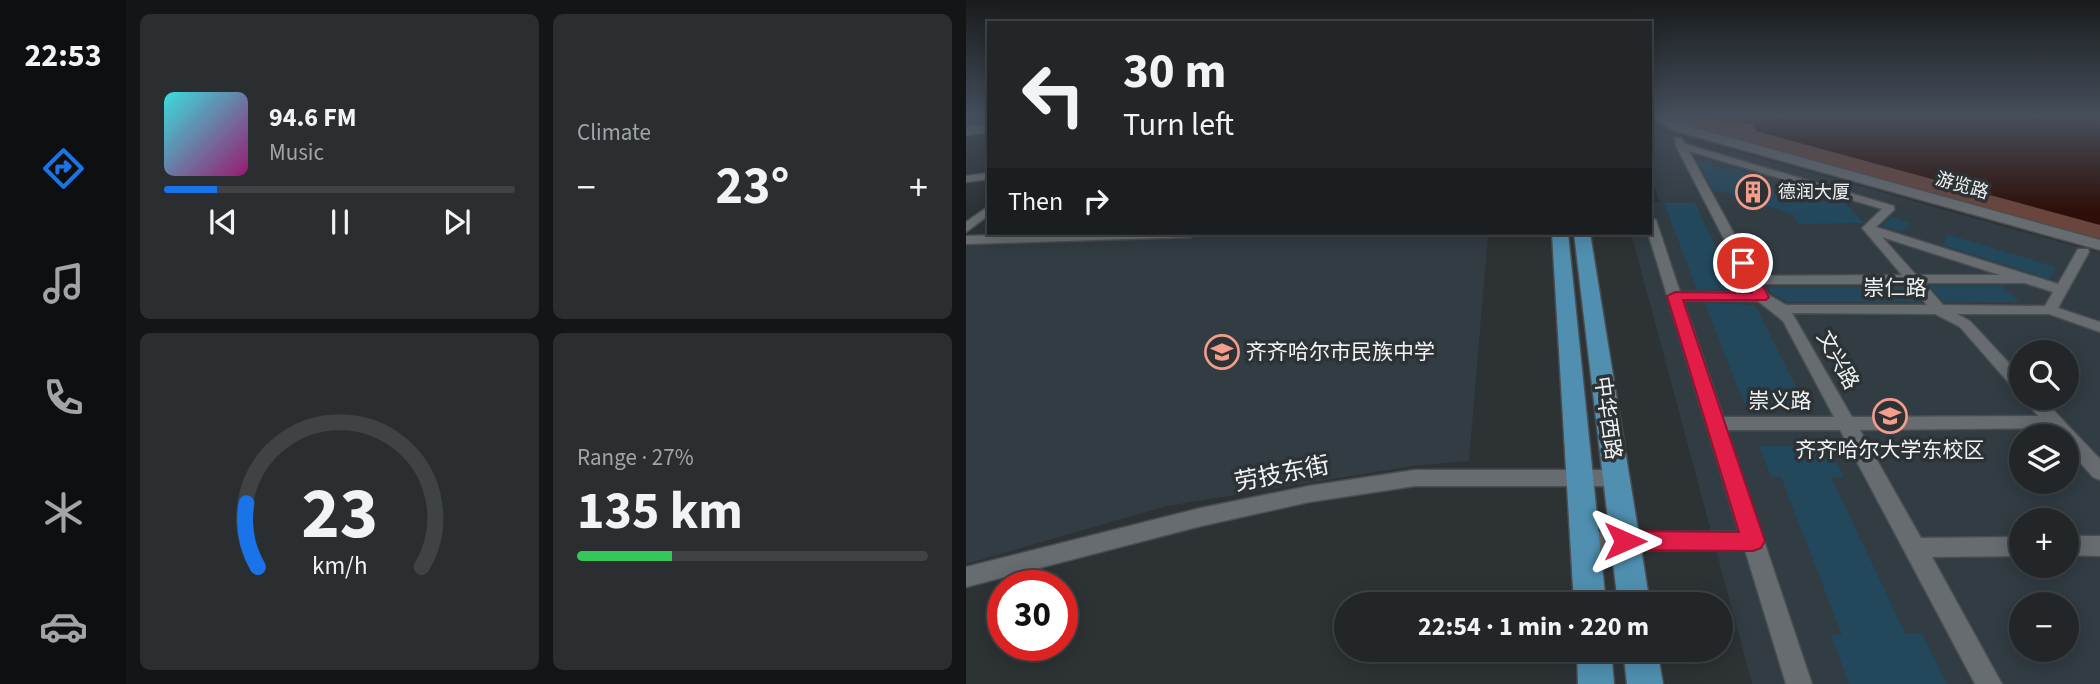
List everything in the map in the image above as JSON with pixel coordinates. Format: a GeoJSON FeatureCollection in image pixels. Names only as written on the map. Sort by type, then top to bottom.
{"type":"FeatureCollection","features":[{"type":"Feature","properties":{"kind":"main road","name":"中华西路"},"geometry":{"type":"LineString","coordinates":[[1560,235],[1589,592]]}},
{"type":"Feature","properties":{"kind":"main road","name":"中华西路"},"geometry":{"type":"LineString","coordinates":[[1582,235],[1632,592]]}},
{"type":"Feature","properties":{"kind":"main road"},"geometry":{"type":"LineString","coordinates":[[1595,662],[1596,684]]}},
{"type":"Feature","properties":{"kind":"main road"},"geometry":{"type":"LineString","coordinates":[[1642,662],[1645,684]]}},
{"type":"Feature","properties":{"kind":"street","name":"文兴路"},"geometry":{"type":"LineString","coordinates":[[1682,148],[1761,297],[1789,318],[1989,684]]}},
{"type":"Feature","properties":{"kind":"street","name":"文兴路"},"geometry":{"type":"LineString","coordinates":[[1695,148],[1890,208],[1868,228]]}},
{"type":"Feature","properties":{"kind":"street","name":"游览路"},"geometry":{"type":"LineString","coordinates":[[1752,148],[2100,245]]}},
{"type":"Feature","properties":{"kind":"street"},"geometry":{"type":"LineString","coordinates":[[966,179],[987,176]]}},
{"type":"Feature","properties":{"kind":"street"},"geometry":{"type":"LineString","coordinates":[[966,228],[987,211]]}},
{"type":"Feature","properties":{"kind":"street"},"geometry":{"type":"LineString","coordinates":[[1652,226],[1799,684]]}},
{"type":"Feature","properties":{"kind":"street"},"geometry":{"type":"LineString","coordinates":[[1868,228],[2061,290]]}},
{"type":"Feature","properties":{"kind":"street"},"geometry":{"type":"LineString","coordinates":[[1868,228],[1939,310],[1965,324],[2009,373]]}},
{"type":"Feature","properties":{"kind":"street"},"geometry":{"type":"LineString","coordinates":[[966,240],[1043,235]]}},
{"type":"Feature","properties":{"kind":"street"},"geometry":{"type":"LineString","coordinates":[[2050,310],[2084,251]]}},
{"type":"Feature","properties":{"kind":"street"},"geometry":{"type":"LineString","coordinates":[[1752,280],[2025,279]]}},
{"type":"Feature","properties":{"kind":"street","name":"崇仁路"},"geometry":{"type":"LineString","coordinates":[[1675,296],[1761,297],[1783,309],[2050,310],[2100,327]]}},
{"type":"Feature","properties":{"kind":"street"},"geometry":{"type":"LineString","coordinates":[[2043,410],[2056,424]]}},
{"type":"Feature","properties":{"kind":"street","name":"崇义路"},"geometry":{"type":"LineString","coordinates":[[1716,424],[1847,424],[2009,429]]}},
{"type":"Feature","properties":{"kind":"street"},"geometry":{"type":"LineString","coordinates":[[2079,449],[2100,472]]}},
{"type":"Feature","properties":{"kind":"street","name":"劳技东街"},"geometry":{"type":"LineString","coordinates":[[966,577],[1200,517],[1309,494],[1415,478],[1616,478]]}},
{"type":"Feature","properties":{"kind":"street"},"geometry":{"type":"LineString","coordinates":[[1585,541],[1753,541]]}},
{"type":"Feature","properties":{"kind":"street"},"geometry":{"type":"LineString","coordinates":[[2079,546],[2100,546]]}},
{"type":"Feature","properties":{"kind":"street"},"geometry":{"type":"LineString","coordinates":[[1914,548],[2009,547]]}},
{"type":"Feature","properties":{"kind":"shaded area","name":"齐齐哈尔大学东校区"},"geometry":{"type":"Polygon","coordinates":[[[1652,148],[1707,148],[1724,154],[1733,151],[2100,253],[2100,684],[1752,684],[1733,613],[1733,592],[1727,592],[1632,235],[1652,235],[1652,202],[1660,202],[1652,181],[1652,148]]]}},
{"type":"Feature","properties":{"kind":"shaded area"},"geometry":{"type":"Polygon","coordinates":[[[1761,148],[2100,148],[2100,240],[1761,148]]]}},
{"type":"Feature","properties":{"kind":"shaded area"},"geometry":{"type":"Polygon","coordinates":[[[1818,148],[2100,148],[2100,225],[1818,148]]]}},
{"type":"Feature","properties":{"kind":"shaded area","name":"齐齐哈尔市民族中学"},"geometry":{"type":"Polygon","coordinates":[[[1488,235],[1469,461],[1412,466],[1167,506],[966,564],[966,244],[1135,237],[1488,235]]]}},
{"type":"Feature","properties":{"kind":"building","name":"德润大厦"},"geometry":{"type":"Polygon","coordinates":[[[1697,161],[1710,161],[1714,167],[1741,169],[1750,183],[1784,194],[1809,193],[1816,202],[1843,201],[1864,223],[1799,224],[1793,215],[1723,191],[1714,191],[1697,161]]]}},
{"type":"Feature","properties":{"kind":"building"},"geometry":{"type":"Polygon","coordinates":[[[1664,203],[1695,203],[1736,290],[1697,290],[1664,203]]]}},
{"type":"Feature","properties":{"kind":"building"},"geometry":{"type":"Polygon","coordinates":[[[1892,217],[1911,223],[1901,232],[1882,226],[1892,217]]]}},
{"type":"Feature","properties":{"kind":"building"},"geometry":{"type":"Polygon","coordinates":[[[1947,234],[2056,267],[2049,279],[1943,245],[1947,234]]]}},
{"type":"Feature","properties":{"kind":"building"},"geometry":{"type":"Polygon","coordinates":[[[1930,286],[2002,286],[2020,302],[1944,302],[1930,286]]]}},
{"type":"Feature","properties":{"kind":"building"},"geometry":{"type":"Polygon","coordinates":[[[1768,287],[1908,287],[1921,302],[1787,302],[1772,294],[1768,287]]]}},
{"type":"Feature","properties":{"kind":"building"},"geometry":{"type":"Polygon","coordinates":[[[1705,303],[1755,305],[1804,403],[1744,403],[1705,303]]]}},
{"type":"Feature","properties":{"kind":"building"},"geometry":{"type":"Polygon","coordinates":[[[1759,446],[1829,446],[1844,477],[1831,477],[1905,633],[1922,633],[1947,684],[1849,684],[1831,635],[1842,635],[1781,477],[1771,477],[1759,446]]]}},
{"type":"Feature","properties":{"kind":"place","name":"德润大厦"},"geometry":{"type":"Point","coordinates":[1753,192]}},
{"type":"Feature","properties":{"kind":"place","name":"齐齐哈尔市民族中学"},"geometry":{"type":"Point","coordinates":[1222,352]}},
{"type":"Feature","properties":{"kind":"place","name":"齐齐哈尔大学东校区"},"geometry":{"type":"Point","coordinates":[1890,416]}},
{"type":"Feature","properties":{"kind":"route"},"geometry":{"type":"LineString","coordinates":[[1625,541],[1753,541],[1675,296],[1761,297],[1743,263]]}}]}
